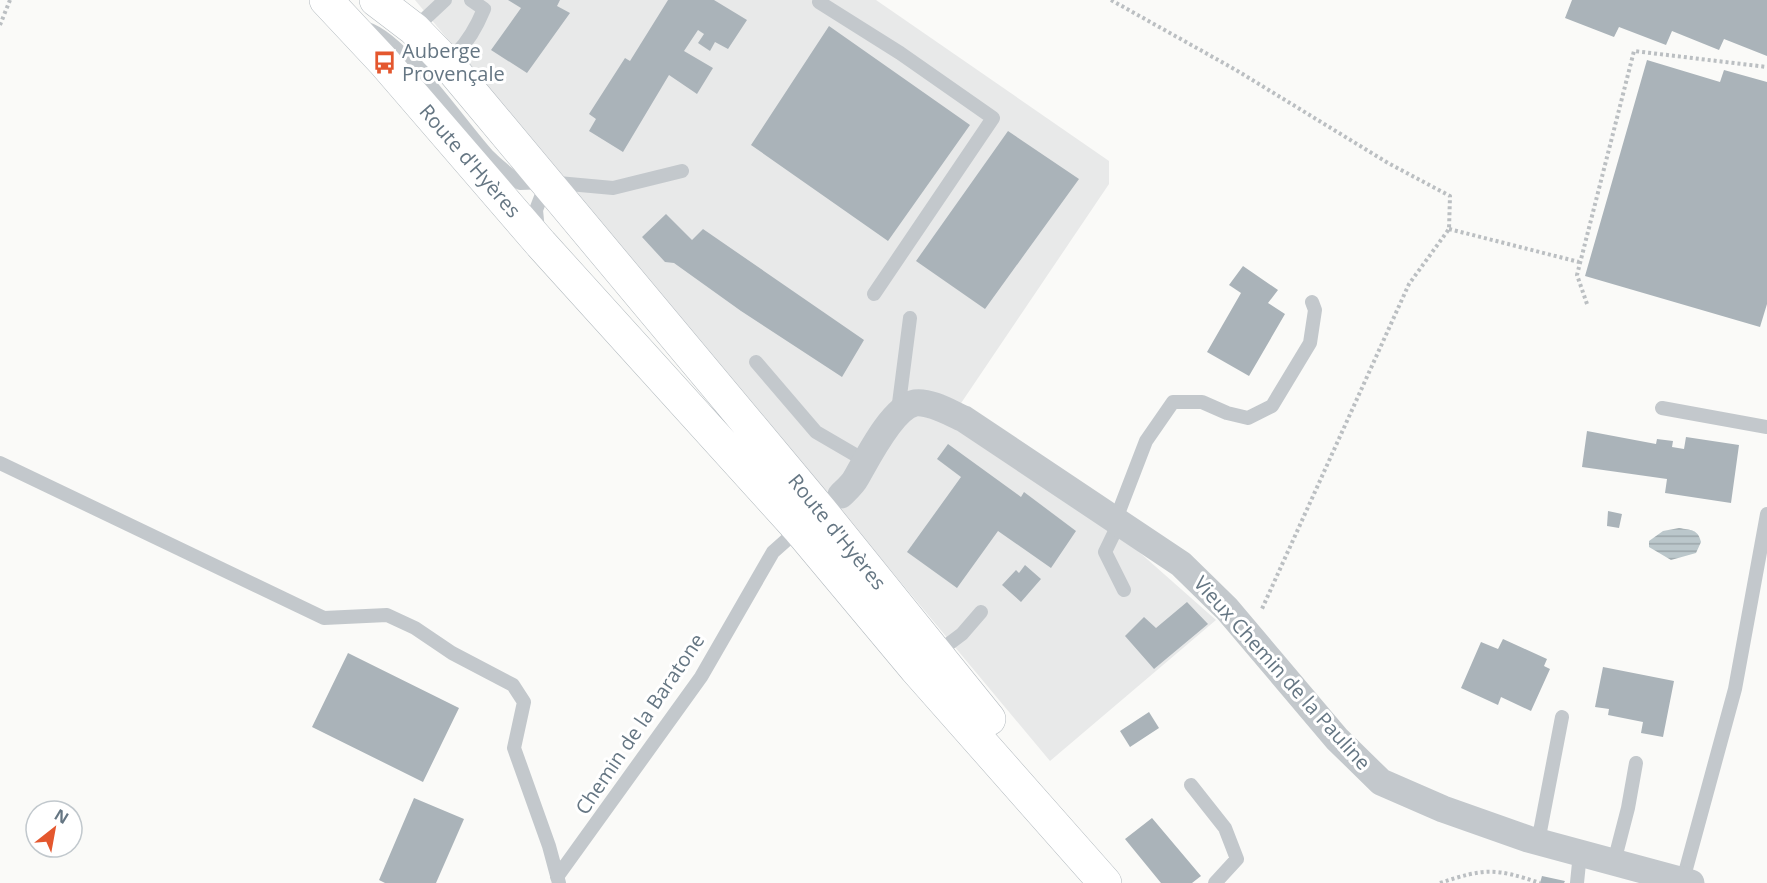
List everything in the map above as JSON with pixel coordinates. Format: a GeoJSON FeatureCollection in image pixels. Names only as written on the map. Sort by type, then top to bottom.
{"type":"FeatureCollection","features":[{"type":"Feature","properties":{"kind":"main road","name":"Route d'Hyères"},"geometry":{"type":"LineString","coordinates":[[326,0],[365,18],[414,29],[447,63],[820,512],[926,661],[1105,883]]}},
{"type":"Feature","properties":{"kind":"main road","name":"Route d'Hyères"},"geometry":{"type":"LineString","coordinates":[[365,18],[384,62],[541,244],[820,512]]}},
{"type":"Feature","properties":{"kind":"main road","name":"Route d'Hyères"},"geometry":{"type":"LineString","coordinates":[[926,661],[1124,883]]}},
{"type":"Feature","properties":{"kind":"street","name":"Vieux Chemin de la Pauline"},"geometry":{"type":"LineString","coordinates":[[898,414],[915,404],[935,406],[964,419],[1181,564],[1227,609],[1336,739],[1381,782],[1443,809],[1538,842],[1686,881]]}},
{"type":"Feature","properties":{"kind":"street"},"geometry":{"type":"LineString","coordinates":[[820,512],[856,480],[864,460],[898,414]]}},
{"type":"Feature","properties":{"kind":"lane"},"geometry":{"type":"LineString","coordinates":[[414,29],[445,0]]}},
{"type":"Feature","properties":{"kind":"lane"},"geometry":{"type":"LineString","coordinates":[[412,66],[424,70],[447,63],[476,30],[484,9],[471,0]]}},
{"type":"Feature","properties":{"kind":"lane"},"geometry":{"type":"LineString","coordinates":[[819,2],[900,53],[993,118],[874,294]]}},
{"type":"Feature","properties":{"kind":"lane","name":"Route d'Hyères"},"geometry":{"type":"LineString","coordinates":[[365,18],[412,66],[501,170],[520,183],[547,182],[536,210],[541,244]]}},
{"type":"Feature","properties":{"kind":"lane"},"geometry":{"type":"LineString","coordinates":[[547,182],[614,188],[682,171]]}},
{"type":"Feature","properties":{"kind":"lane"},"geometry":{"type":"LineString","coordinates":[[1124,590],[1105,552],[1146,441],[1173,402],[1202,402],[1227,413],[1248,418],[1272,406],[1310,342],[1316,310],[1312,302]]}},
{"type":"Feature","properties":{"kind":"lane"},"geometry":{"type":"LineString","coordinates":[[898,414],[910,318]]}},
{"type":"Feature","properties":{"kind":"lane"},"geometry":{"type":"LineString","coordinates":[[756,362],[816,432],[864,460]]}},
{"type":"Feature","properties":{"kind":"lane"},"geometry":{"type":"LineString","coordinates":[[1662,408],[1767,427]]}},
{"type":"Feature","properties":{"kind":"lane"},"geometry":{"type":"LineString","coordinates":[[0,463],[324,618],[387,615],[415,628],[452,653],[513,685],[524,702],[514,748],[549,846],[558,880]]}},
{"type":"Feature","properties":{"kind":"lane","name":"Chemin de la Baratone"},"geometry":{"type":"LineString","coordinates":[[558,880],[701,677],[773,552],[820,512]]}},
{"type":"Feature","properties":{"kind":"lane"},"geometry":{"type":"LineString","coordinates":[[1686,881],[1686,869],[1735,689],[1767,514]]}},
{"type":"Feature","properties":{"kind":"lane"},"geometry":{"type":"LineString","coordinates":[[926,661],[962,634],[981,612]]}},
{"type":"Feature","properties":{"kind":"lane"},"geometry":{"type":"LineString","coordinates":[[1538,842],[1562,717]]}},
{"type":"Feature","properties":{"kind":"lane"},"geometry":{"type":"LineString","coordinates":[[1614,862],[1629,808],[1636,763]]}},
{"type":"Feature","properties":{"kind":"lane"},"geometry":{"type":"LineString","coordinates":[[1191,785],[1225,828],[1237,859],[1215,883]]}},
{"type":"Feature","properties":{"kind":"lane"},"geometry":{"type":"LineString","coordinates":[[1577,883],[1580,853]]}},
{"type":"Feature","properties":{"kind":"path"},"geometry":{"type":"LineString","coordinates":[[0,25],[10,0]]}},
{"type":"Feature","properties":{"kind":"path"},"geometry":{"type":"LineString","coordinates":[[1111,0],[1236,69],[1388,163],[1450,196],[1449,229],[1409,284],[1249,637]]}},
{"type":"Feature","properties":{"kind":"path"},"geometry":{"type":"LineString","coordinates":[[1587,304],[1577,275],[1634,51],[1767,67]]}},
{"type":"Feature","properties":{"kind":"path"},"geometry":{"type":"LineString","coordinates":[[1449,229],[1580,262]]}},
{"type":"Feature","properties":{"kind":"path"},"geometry":{"type":"LineString","coordinates":[[1440,883],[1476,871],[1509,873],[1540,882]]}},
{"type":"Feature","properties":{"kind":"shaded area"},"geometry":{"type":"Polygon","coordinates":[[[415,0],[876,0],[1109,161],[1109,184],[949,421],[1104,521],[1216,620],[1050,761],[415,0]]]}},
{"type":"Feature","properties":{"kind":"shaded area"},"geometry":{"type":"Polygon","coordinates":[[[1679,528],[1693,531],[1698,535],[1701,542],[1696,553],[1671,560],[1649,547],[1649,541],[1663,531],[1679,528]]]}},
{"type":"Feature","properties":{"kind":"building"},"geometry":{"type":"Polygon","coordinates":[[[508,0],[560,0],[557,6],[570,13],[527,73],[491,50],[521,8],[508,0]]]}},
{"type":"Feature","properties":{"kind":"building"},"geometry":{"type":"Polygon","coordinates":[[[668,0],[714,0],[747,20],[728,49],[715,42],[710,51],[698,43],[704,34],[698,30],[684,51],[713,68],[697,94],[669,75],[623,152],[589,131],[596,119],[589,114],[625,58],[630,61],[668,0]]]}},
{"type":"Feature","properties":{"kind":"building"},"geometry":{"type":"Polygon","coordinates":[[[1572,0],[1767,0],[1767,56],[1724,39],[1719,50],[1672,31],[1666,45],[1619,27],[1614,37],[1565,18],[1572,0]]]}},
{"type":"Feature","properties":{"kind":"building"},"geometry":{"type":"Polygon","coordinates":[[[829,26],[970,125],[888,241],[751,145],[829,26]]]}},
{"type":"Feature","properties":{"kind":"building"},"geometry":{"type":"Polygon","coordinates":[[[1647,60],[1720,82],[1724,70],[1767,82],[1767,304],[1760,327],[1585,276],[1647,60]]]}},
{"type":"Feature","properties":{"kind":"building"},"geometry":{"type":"Polygon","coordinates":[[[1008,131],[1079,179],[985,309],[916,261],[1008,131]]]}},
{"type":"Feature","properties":{"kind":"building"},"geometry":{"type":"Polygon","coordinates":[[[666,214],[692,240],[703,229],[864,340],[842,377],[741,311],[674,263],[665,262],[642,237],[666,214]]]}},
{"type":"Feature","properties":{"kind":"building"},"geometry":{"type":"Polygon","coordinates":[[[1243,266],[1278,290],[1268,303],[1285,314],[1249,376],[1207,352],[1241,293],[1229,285],[1243,266]]]}},
{"type":"Feature","properties":{"kind":"building"},"geometry":{"type":"Polygon","coordinates":[[[1587,431],[1656,444],[1657,439],[1673,441],[1672,447],[1684,449],[1686,437],[1739,445],[1731,503],[1665,493],[1667,479],[1582,467],[1587,431]]]}},
{"type":"Feature","properties":{"kind":"building"},"geometry":{"type":"Polygon","coordinates":[[[948,444],[1021,497],[1024,492],[1076,531],[1051,568],[998,531],[957,588],[907,552],[961,477],[937,459],[948,444]]]}},
{"type":"Feature","properties":{"kind":"building"},"geometry":{"type":"Polygon","coordinates":[[[1608,511],[1622,514],[1619,528],[1607,526],[1608,511]]]}},
{"type":"Feature","properties":{"kind":"building"},"geometry":{"type":"Polygon","coordinates":[[[1025,565],[1041,579],[1021,602],[1002,585],[1016,570],[1019,573],[1025,565]]]}},
{"type":"Feature","properties":{"kind":"building"},"geometry":{"type":"Polygon","coordinates":[[[1187,602],[1208,624],[1154,669],[1125,636],[1144,617],[1156,628],[1187,602]]]}},
{"type":"Feature","properties":{"kind":"building"},"geometry":{"type":"Polygon","coordinates":[[[1503,639],[1547,659],[1544,666],[1550,669],[1531,711],[1501,697],[1498,705],[1461,688],[1481,642],[1498,649],[1503,639]]]}},
{"type":"Feature","properties":{"kind":"building"},"geometry":{"type":"Polygon","coordinates":[[[348,653],[459,708],[423,782],[312,727],[348,653]]]}},
{"type":"Feature","properties":{"kind":"building"},"geometry":{"type":"Polygon","coordinates":[[[1603,667],[1674,681],[1663,737],[1641,733],[1643,722],[1608,715],[1609,709],[1595,707],[1603,667]]]}},
{"type":"Feature","properties":{"kind":"building"},"geometry":{"type":"Polygon","coordinates":[[[1149,712],[1159,728],[1130,747],[1120,731],[1149,712]]]}},
{"type":"Feature","properties":{"kind":"building"},"geometry":{"type":"Polygon","coordinates":[[[414,798],[464,819],[436,883],[385,883],[379,880],[414,798]]]}},
{"type":"Feature","properties":{"kind":"building"},"geometry":{"type":"Polygon","coordinates":[[[1152,818],[1201,876],[1192,883],[1161,883],[1125,839],[1152,818]]]}},
{"type":"Feature","properties":{"kind":"building"},"geometry":{"type":"Polygon","coordinates":[[[1542,876],[1565,881],[1564,883],[1540,883],[1542,876]]]}},
{"type":"Feature","properties":{"kind":"place","name":"Auberge Provençale"},"geometry":{"type":"Point","coordinates":[384,62]}}]}
